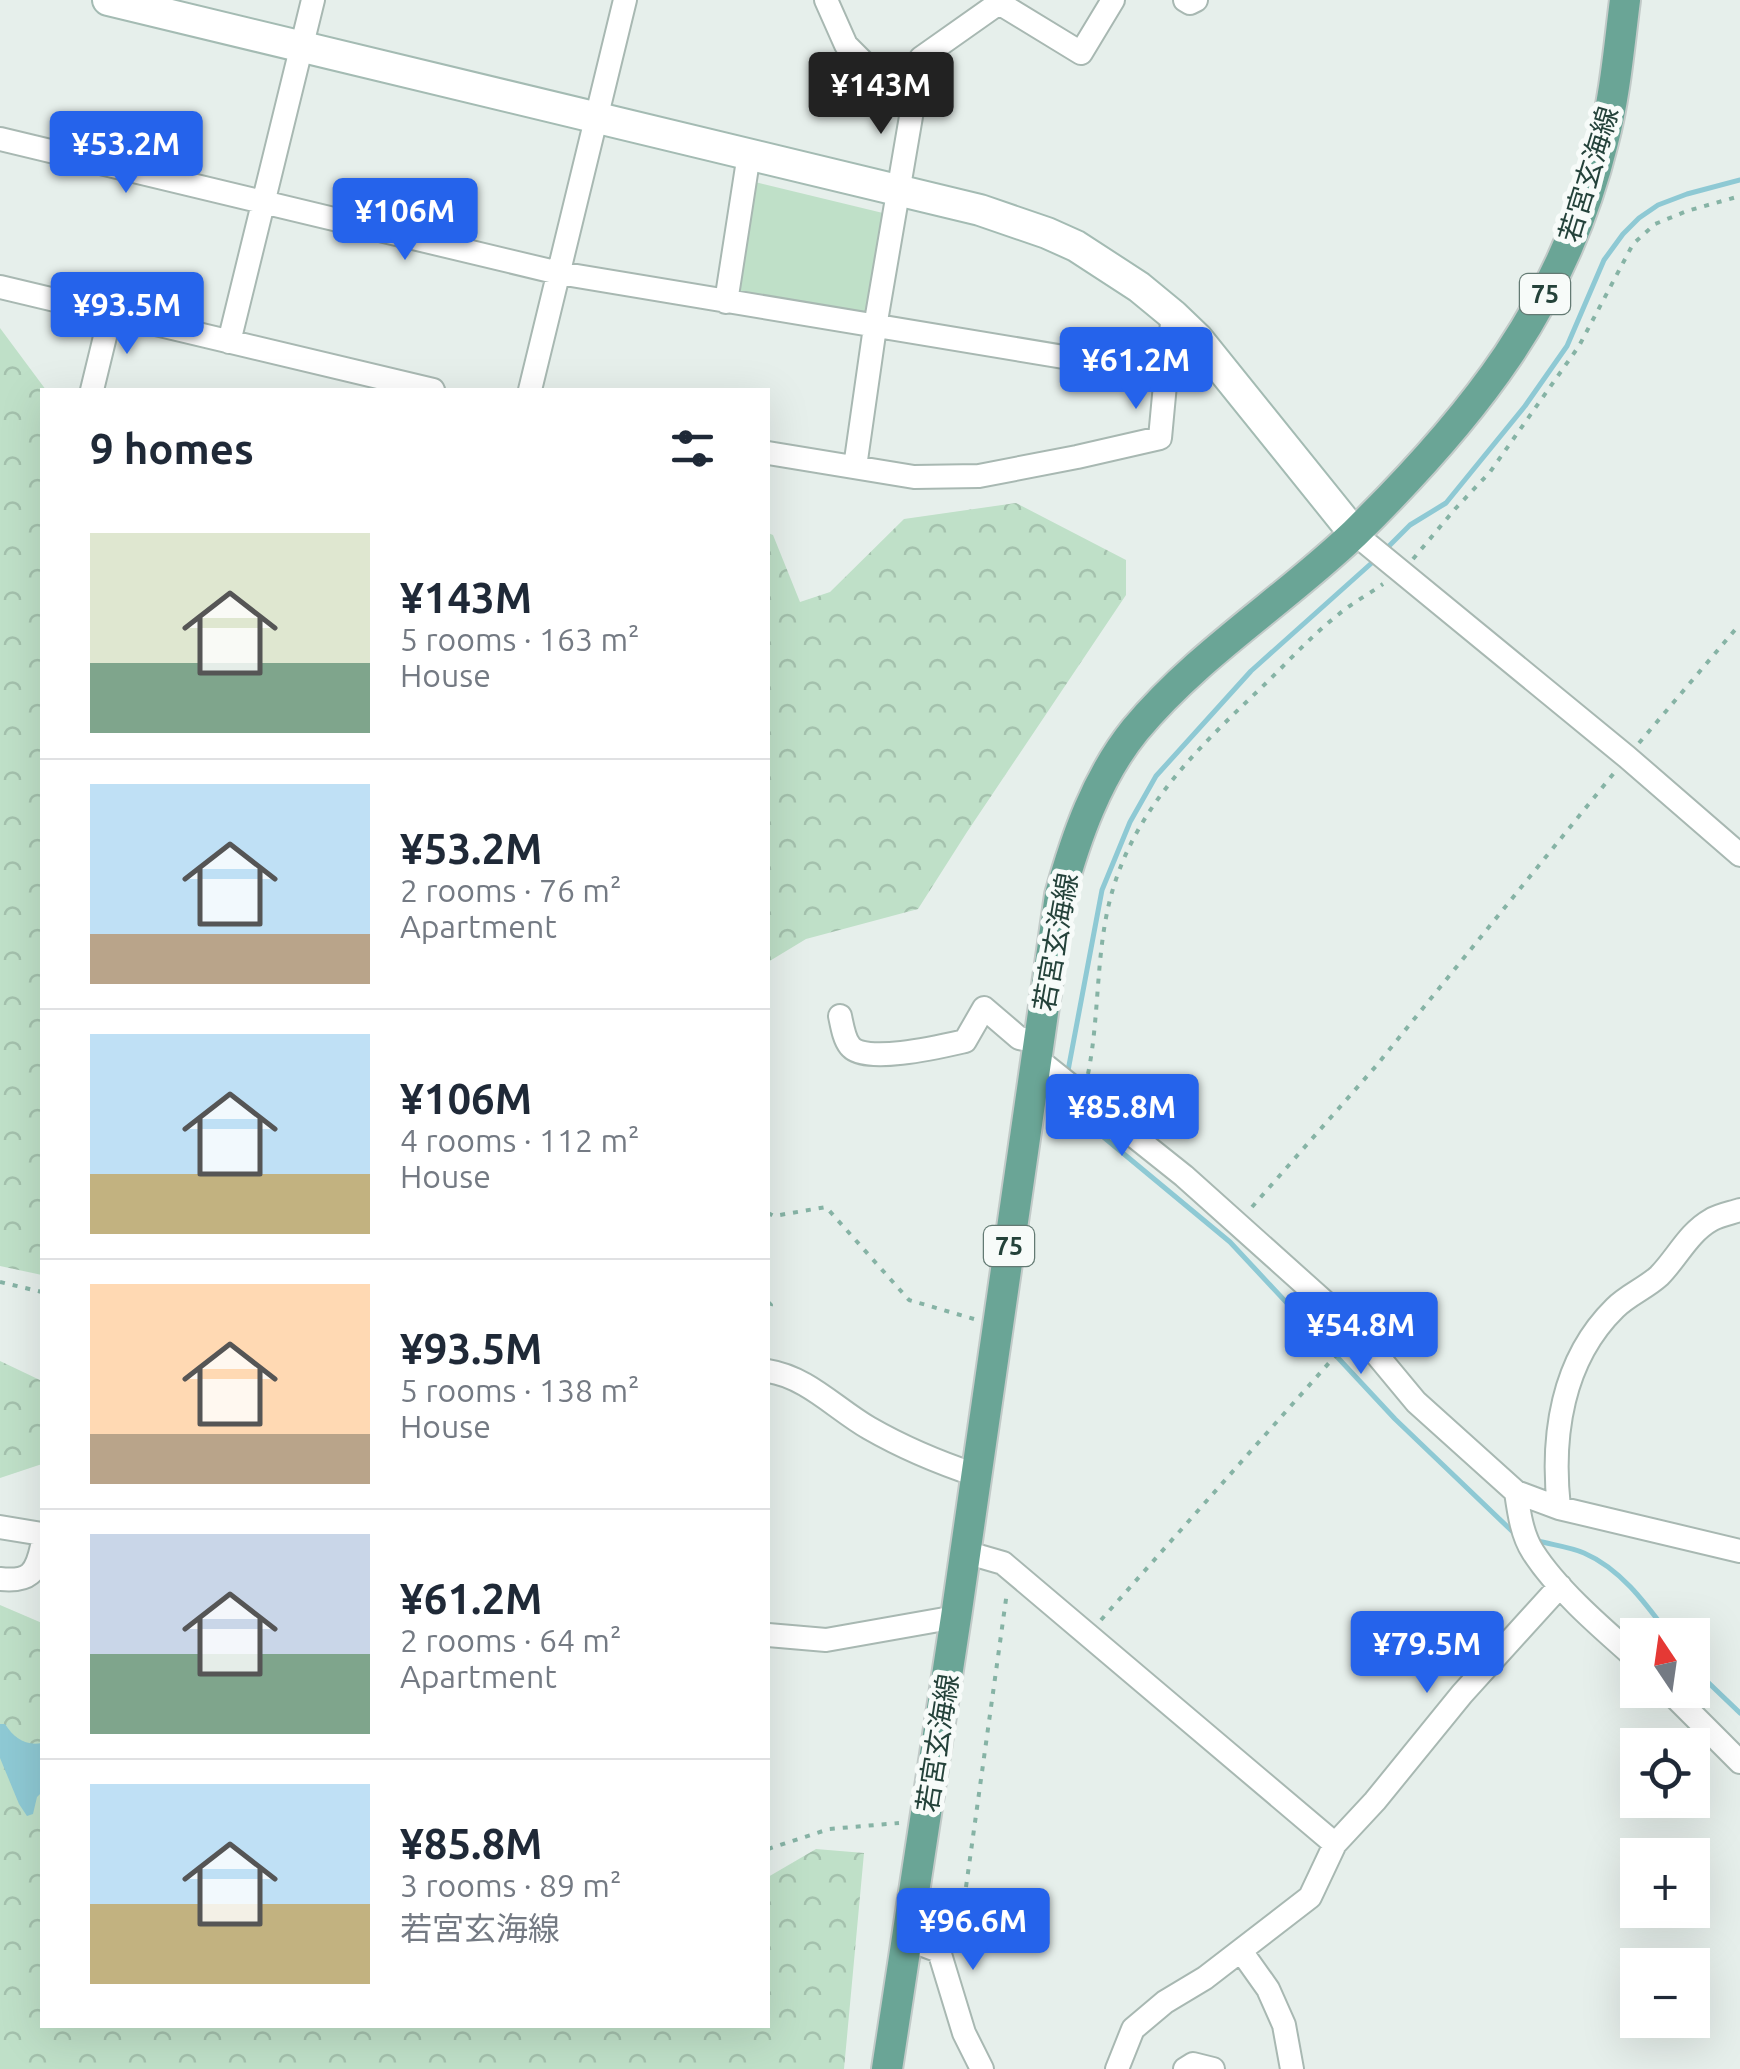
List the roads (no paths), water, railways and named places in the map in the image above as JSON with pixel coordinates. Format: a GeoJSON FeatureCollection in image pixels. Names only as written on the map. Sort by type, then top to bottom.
{"type":"FeatureCollection","features":[{"type":"Feature","properties":{"kind":"main road","name":"若宮玄海線"},"geometry":{"type":"LineString","coordinates":[[887,2069],[1060,894],[1081,827],[1108,771],[1133,733],[1162,700],[1218,647],[1282,598],[1354,534],[1454,430],[1493,380],[1529,325],[1576,226],[1592,182],[1604,140],[1626,0]]}},
{"type":"Feature","properties":{"kind":"street"},"geometry":{"type":"LineString","coordinates":[[108,0],[980,210],[1076,246],[1139,288],[1197,338],[1354,534],[1627,757],[1740,855]]}},
{"type":"Feature","properties":{"kind":"street"},"geometry":{"type":"LineString","coordinates":[[229,342],[313,0]]}},
{"type":"Feature","properties":{"kind":"street"},"geometry":{"type":"LineString","coordinates":[[530,388],[625,0]]}},
{"type":"Feature","properties":{"kind":"street"},"geometry":{"type":"LineString","coordinates":[[826,0],[846,45],[868,67],[916,92]]}},
{"type":"Feature","properties":{"kind":"street"},"geometry":{"type":"LineString","coordinates":[[854,468],[921,58],[999,3],[1081,53],[1113,0]]}},
{"type":"Feature","properties":{"kind":"street"},"geometry":{"type":"LineString","coordinates":[[1185,0],[1196,0]]}},
{"type":"Feature","properties":{"kind":"street"},"geometry":{"type":"LineString","coordinates":[[0,139],[559,274],[1166,374]]}},
{"type":"Feature","properties":{"kind":"street"},"geometry":{"type":"LineString","coordinates":[[726,302],[750,154]]}},
{"type":"Feature","properties":{"kind":"street"},"geometry":{"type":"LineString","coordinates":[[0,286],[425,388]]}},
{"type":"Feature","properties":{"kind":"street"},"geometry":{"type":"LineString","coordinates":[[92,388],[110,312]]}},
{"type":"Feature","properties":{"kind":"street"},"geometry":{"type":"LineString","coordinates":[[770,453],[914,477],[979,476],[1160,438],[1173,315]]}},
{"type":"Feature","properties":{"kind":"street"},"geometry":{"type":"LineString","coordinates":[[840,1016],[848,1045],[860,1054],[878,1055],[966,1041],[984,1008],[1184,1176],[1357,1331],[1416,1402],[1516,1492],[1558,1508],[1740,1551]]}},
{"type":"Feature","properties":{"kind":"street"},"geometry":{"type":"LineString","coordinates":[[1558,1508],[1560,1412],[1574,1365],[1593,1332],[1628,1296],[1657,1278],[1702,1227],[1712,1219],[1740,1210]]}},
{"type":"Feature","properties":{"kind":"street"},"geometry":{"type":"LineString","coordinates":[[770,1372],[800,1381],[869,1428],[947,1466],[976,1475]]}},
{"type":"Feature","properties":{"kind":"street"},"geometry":{"type":"LineString","coordinates":[[1516,1492],[1519,1516],[1532,1551],[1560,1586],[1620,1644]]}},
{"type":"Feature","properties":{"kind":"street"},"geometry":{"type":"LineString","coordinates":[[0,1527],[40,1534]]}},
{"type":"Feature","properties":{"kind":"street"},"geometry":{"type":"LineString","coordinates":[[965,1552],[1003,1563],[1335,1844]]}},
{"type":"Feature","properties":{"kind":"street"},"geometry":{"type":"LineString","coordinates":[[0,1579],[18,1581],[30,1574],[40,1557]]}},
{"type":"Feature","properties":{"kind":"street"},"geometry":{"type":"LineString","coordinates":[[1117,2069],[1134,2029],[1310,1897],[1335,1844],[1560,1586]]}},
{"type":"Feature","properties":{"kind":"street"},"geometry":{"type":"LineString","coordinates":[[770,1634],[826,1640],[956,1616]]}},
{"type":"Feature","properties":{"kind":"street"},"geometry":{"type":"LineString","coordinates":[[1686,1708],[1740,1762]]}},
{"type":"Feature","properties":{"kind":"street"},"geometry":{"type":"LineString","coordinates":[[907,1939],[939,1951],[964,2033],[982,2069]]}},
{"type":"Feature","properties":{"kind":"street"},"geometry":{"type":"LineString","coordinates":[[1241,1951],[1268,1990],[1284,2026],[1292,2069]]}},
{"type":"Feature","properties":{"kind":"street"},"geometry":{"type":"LineString","coordinates":[[1185,2069],[1193,2064],[1212,2069]]}},
{"type":"Feature","properties":{"kind":"water"},"geometry":{"type":"Polygon","coordinates":[[[0,1724],[5,1724],[20,1740],[40,1743],[40,1794],[33,1814],[27,1816],[19,1804],[0,1758],[0,1724]]]}},
{"type":"Feature","properties":{"kind":"waterway"},"geometry":{"type":"LineString","coordinates":[[1387,548],[1410,525],[1446,503],[1525,406],[1567,346],[1604,260],[1623,234],[1658,205],[1740,180]]}},
{"type":"Feature","properties":{"kind":"waterway"},"geometry":{"type":"LineString","coordinates":[[1067,1076],[1102,890],[1130,822],[1156,776],[1251,671],[1375,560]]}},
{"type":"Feature","properties":{"kind":"waterway"},"geometry":{"type":"LineString","coordinates":[[1065,1092],[1065,1115],[1089,1125],[1230,1242],[1395,1419],[1514,1533]]}},
{"type":"Feature","properties":{"kind":"waterway"},"geometry":{"type":"LineString","coordinates":[[1538,1541],[1579,1551],[1610,1568],[1656,1618]]}},
{"type":"Feature","properties":{"kind":"waterway"},"geometry":{"type":"LineString","coordinates":[[1710,1684],[1740,1713]]}}]}
